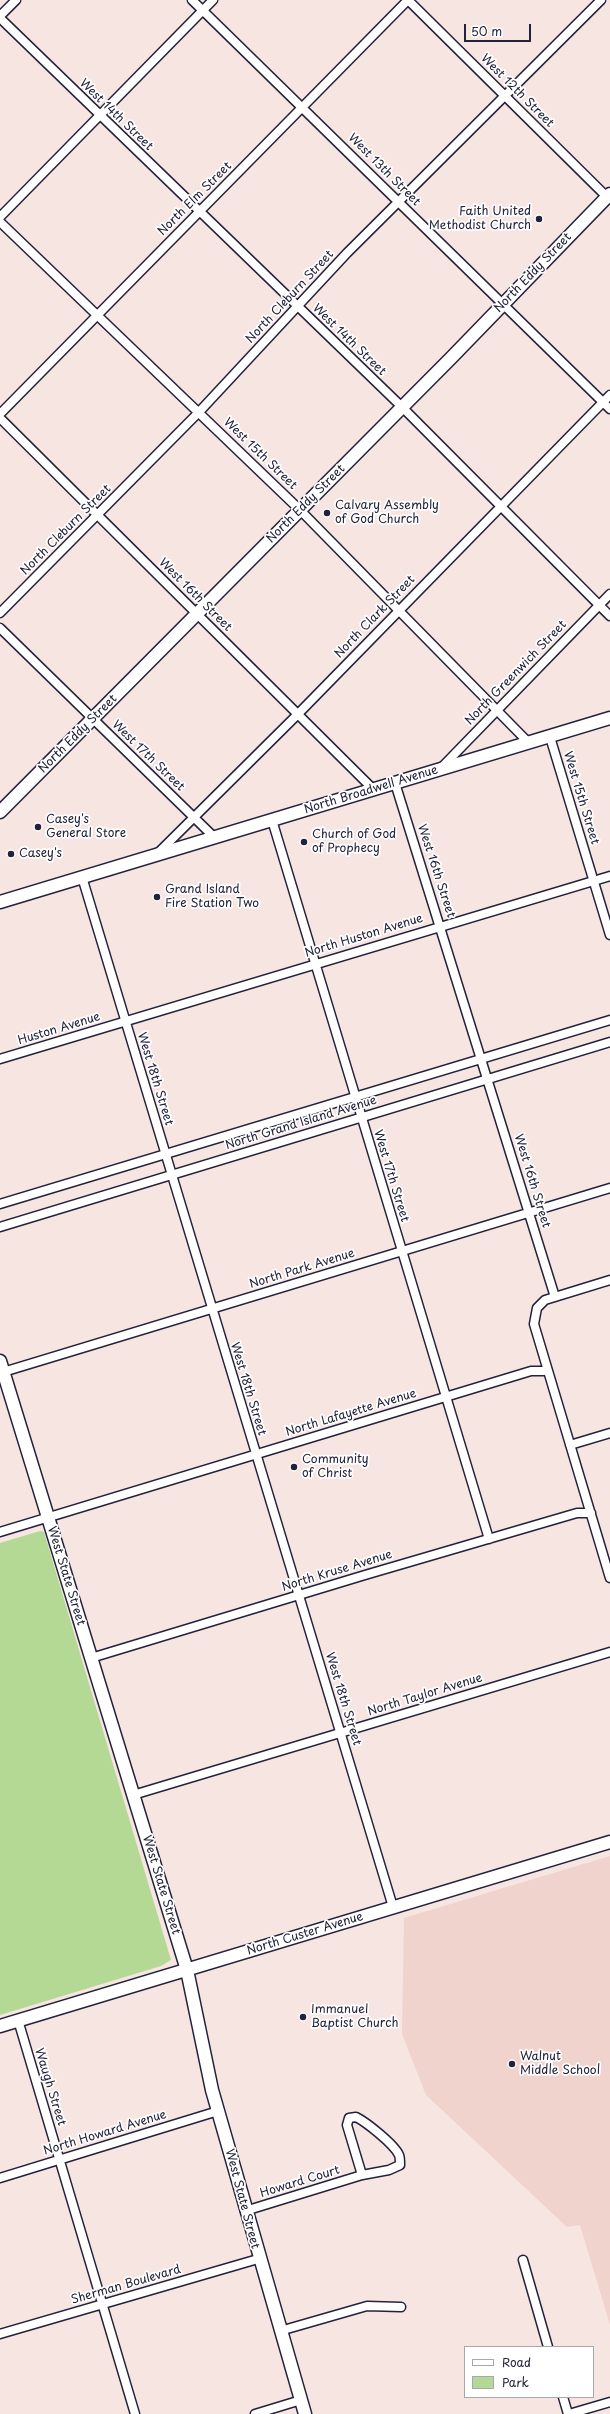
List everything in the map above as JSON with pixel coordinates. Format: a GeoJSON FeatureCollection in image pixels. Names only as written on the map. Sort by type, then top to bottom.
{"type":"FeatureCollection","features":[{"type":"Feature","properties":{"kind":"street"},"geometry":{"type":"LineString","coordinates":[[0,17],[16,0]]}},
{"type":"Feature","properties":{"kind":"street","name":"West 13th Street"},"geometry":{"type":"LineString","coordinates":[[192,0],[610,409]]}},
{"type":"Feature","properties":{"kind":"street"},"geometry":{"type":"LineString","coordinates":[[0,217],[213,0]]}},
{"type":"Feature","properties":{"kind":"street","name":"West 12th Street"},"geometry":{"type":"LineString","coordinates":[[408,0],[609,197]]}},
{"type":"Feature","properties":{"kind":"street","name":"North Elm Street"},"geometry":{"type":"LineString","coordinates":[[0,414],[408,0]]}},
{"type":"Feature","properties":{"kind":"street","name":"North Cleburn Street"},"geometry":{"type":"LineString","coordinates":[[0,613],[199,412],[398,202],[601,0]]}},
{"type":"Feature","properties":{"kind":"street","name":"West 14th Street"},"geometry":{"type":"LineString","coordinates":[[0,17],[100,116],[402,408],[610,616]]}},
{"type":"Feature","properties":{"kind":"street","name":"North Eddy Street"},"geometry":{"type":"LineString","coordinates":[[0,812],[402,408],[609,197]]}},
{"type":"Feature","properties":{"kind":"street","name":"West 15th Street"},"geometry":{"type":"LineString","coordinates":[[0,222],[300,510],[496,711]]}},
{"type":"Feature","properties":{"kind":"street","name":"North Clark Street"},"geometry":{"type":"LineString","coordinates":[[155,856],[297,715],[398,610],[610,395]]}},
{"type":"Feature","properties":{"kind":"street","name":"West 16th Street"},"geometry":{"type":"LineString","coordinates":[[0,418],[99,514],[297,715],[373,789]]}},
{"type":"Feature","properties":{"kind":"street","name":"North Greenwich Street"},"geometry":{"type":"LineString","coordinates":[[440,769],[610,594]]}},
{"type":"Feature","properties":{"kind":"street","name":"West 17th Street"},"geometry":{"type":"LineString","coordinates":[[0,628],[193,817]]}},
{"type":"Feature","properties":{"kind":"street"},"geometry":{"type":"LineString","coordinates":[[496,711],[528,743]]}},
{"type":"Feature","properties":{"kind":"street","name":"North Broadwell Avenue"},"geometry":{"type":"LineString","coordinates":[[0,902],[610,718]]}},
{"type":"Feature","properties":{"kind":"street","name":"West 15th Street"},"geometry":{"type":"LineString","coordinates":[[550,737],[610,935]]}},
{"type":"Feature","properties":{"kind":"street","name":"West 16th Street"},"geometry":{"type":"LineString","coordinates":[[395,783],[441,926],[555,1297]]}},
{"type":"Feature","properties":{"kind":"street"},"geometry":{"type":"LineString","coordinates":[[193,817],[214,837]]}},
{"type":"Feature","properties":{"kind":"street","name":"West 17th Street"},"geometry":{"type":"LineString","coordinates":[[272,820],[489,1539]]}},
{"type":"Feature","properties":{"kind":"street","name":"North Huston Avenue"},"geometry":{"type":"LineString","coordinates":[[125,1021],[610,876]]}},
{"type":"Feature","properties":{"kind":"street","name":"West 18th Street"},"geometry":{"type":"LineString","coordinates":[[82,877],[393,1907]]}},
{"type":"Feature","properties":{"kind":"street","name":"North Grand Island Avenue"},"geometry":{"type":"LineString","coordinates":[[0,1204],[610,1020]]}},
{"type":"Feature","properties":{"kind":"street","name":"Huston Avenue"},"geometry":{"type":"LineString","coordinates":[[0,1059],[125,1021]]}},
{"type":"Feature","properties":{"kind":"street","name":"North Grand Island Avenue"},"geometry":{"type":"LineString","coordinates":[[0,1227],[610,1042]]}},
{"type":"Feature","properties":{"kind":"street","name":"North Park Avenue"},"geometry":{"type":"LineString","coordinates":[[1,1368],[212,1309],[610,1188]]}},
{"type":"Feature","properties":{"kind":"street"},"geometry":{"type":"LineString","coordinates":[[610,1280],[545,1300],[537,1308],[534,1324],[610,1578]]}},
{"type":"Feature","properties":{"kind":"street","name":"West State Street"},"geometry":{"type":"LineString","coordinates":[[1,1368],[187,1970],[218,2111],[258,2259],[305,2414]]}},
{"type":"Feature","properties":{"kind":"street","name":"North Lafayette Avenue"},"geometry":{"type":"LineString","coordinates":[[0,1532],[532,1371],[548,1371]]}},
{"type":"Feature","properties":{"kind":"street"},"geometry":{"type":"LineString","coordinates":[[570,1445],[610,1433]]}},
{"type":"Feature","properties":{"kind":"street","name":"North Kruse Avenue"},"geometry":{"type":"LineString","coordinates":[[91,1658],[577,1513],[591,1513]]}},
{"type":"Feature","properties":{"kind":"street","name":"North Taylor Avenue"},"geometry":{"type":"LineString","coordinates":[[133,1795],[610,1652]]}},
{"type":"Feature","properties":{"kind":"street","name":"North Custer Avenue"},"geometry":{"type":"LineString","coordinates":[[0,2026],[610,1842]]}},
{"type":"Feature","properties":{"kind":"street","name":"Waugh Street"},"geometry":{"type":"LineString","coordinates":[[18,2020],[134,2414]]}},
{"type":"Feature","properties":{"kind":"street","name":"North Howard Avenue"},"geometry":{"type":"LineString","coordinates":[[0,2178],[218,2111]]}},
{"type":"Feature","properties":{"kind":"street","name":"Howard Court"},"geometry":{"type":"LineString","coordinates":[[245,2211],[362,2175],[390,2170],[400,2165],[399,2155],[366,2122],[356,2117],[349,2118],[347,2125],[362,2175]]}},
{"type":"Feature","properties":{"kind":"street","name":"Sherman Boulevard"},"geometry":{"type":"LineString","coordinates":[[0,2334],[258,2259]]}},
{"type":"Feature","properties":{"kind":"street"},"geometry":{"type":"LineString","coordinates":[[523,2260],[548,2346]]}},
{"type":"Feature","properties":{"kind":"street"},"geometry":{"type":"LineString","coordinates":[[280,2330],[367,2306],[401,2307]]}},
{"type":"Feature","properties":{"kind":"street"},"geometry":{"type":"LineString","coordinates":[[563,2398],[569,2414],[610,2402]]}},
{"type":"Feature","properties":{"kind":"street"},"geometry":{"type":"LineString","coordinates":[[255,2414],[301,2400]]}},
{"type":"Feature","properties":{"kind":"shaded area","name":"Walnut Middle School"},"geometry":{"type":"Polygon","coordinates":[[[610,1856],[610,2325],[580,2225],[567,2227],[426,2095],[402,2034],[404,1918],[610,1856]]]}},
{"type":"Feature","properties":{"kind":"green space"},"geometry":{"type":"Polygon","coordinates":[[[40,1531],[44,1532],[171,1960],[161,1966],[0,2015],[0,1543],[40,1531]]]}},
{"type":"Feature","properties":{"kind":"place","name":"Faith United Methodist Church"},"geometry":{"type":"Point","coordinates":[539,219]}},
{"type":"Feature","properties":{"kind":"place","name":"Calvary Assembly of God Church"},"geometry":{"type":"Point","coordinates":[327,513]}},
{"type":"Feature","properties":{"kind":"place","name":"Casey's General Store"},"geometry":{"type":"Point","coordinates":[38,827]}},
{"type":"Feature","properties":{"kind":"place","name":"Church of God of Prophecy"},"geometry":{"type":"Point","coordinates":[304,842]}},
{"type":"Feature","properties":{"kind":"place","name":"Casey's"},"geometry":{"type":"Point","coordinates":[11,854]}},
{"type":"Feature","properties":{"kind":"place","name":"Grand Island Fire Station Two"},"geometry":{"type":"Point","coordinates":[157,897]}},
{"type":"Feature","properties":{"kind":"place","name":"Community of Christ"},"geometry":{"type":"Point","coordinates":[294,1467]}},
{"type":"Feature","properties":{"kind":"place","name":"Immanuel Baptist Church"},"geometry":{"type":"Point","coordinates":[303,2017]}},
{"type":"Feature","properties":{"kind":"place","name":"Walnut Middle School"},"geometry":{"type":"Point","coordinates":[512,2064]}}]}
